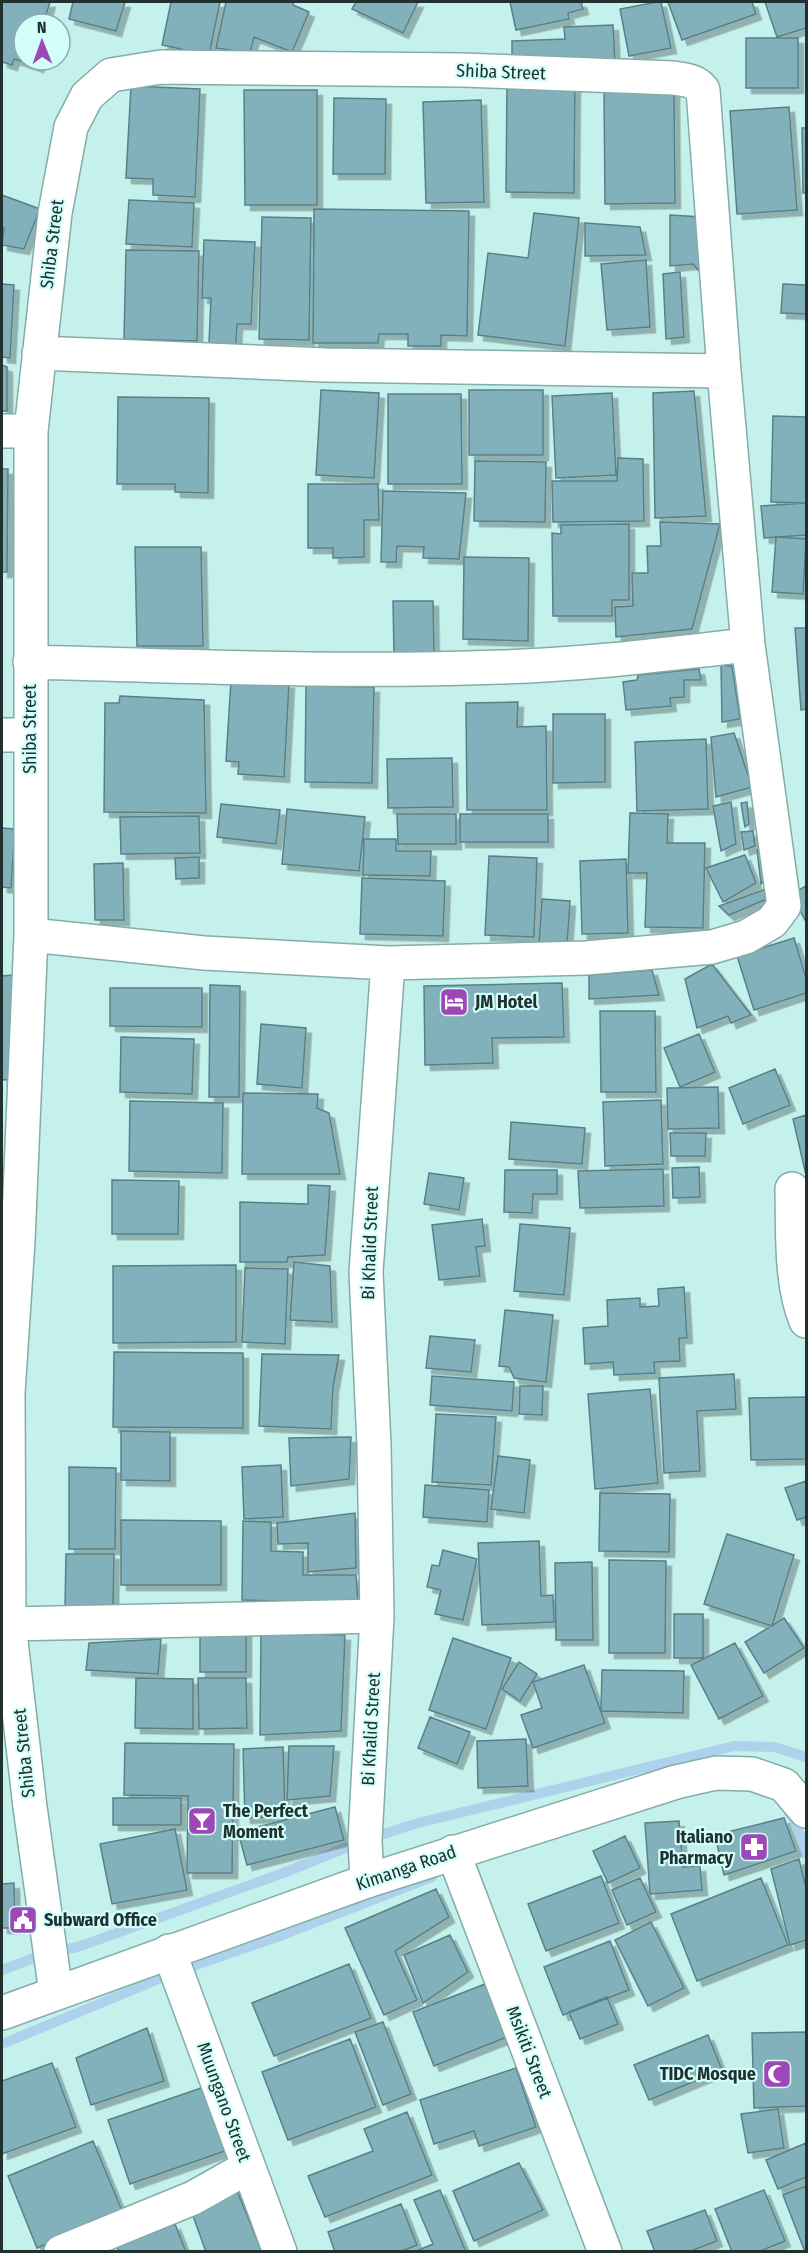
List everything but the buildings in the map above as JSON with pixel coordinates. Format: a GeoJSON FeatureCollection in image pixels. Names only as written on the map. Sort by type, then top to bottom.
{"type":"FeatureCollection","features":[{"type":"Feature","properties":{"kind":"street","name":"Shiba Street"},"geometry":{"type":"LineString","coordinates":[[56,1993],[30,1807],[9,1624],[8,1393],[18,1241],[31,935],[16,735],[30,662],[16,431],[39,353],[55,213],[71,127],[87,96],[111,75],[161,67],[462,70],[673,78],[698,83],[703,90],[724,371]]}},
{"type":"Feature","properties":{"kind":"street"},"geometry":{"type":"LineString","coordinates":[[31,935],[204,953],[388,963],[586,958],[712,947],[746,937],[772,922],[784,906],[748,645],[724,371],[325,364],[39,353]]}},
{"type":"Feature","properties":{"kind":"street"},"geometry":{"type":"LineString","coordinates":[[30,662],[286,669],[499,667],[619,659],[748,645]]}},
{"type":"Feature","properties":{"kind":"street","name":"Bi Khalid Street"},"geometry":{"type":"LineString","coordinates":[[367,1881],[365,1840],[377,1616],[374,1445],[366,1272],[388,963]]}},
{"type":"Feature","properties":{"kind":"street"},"geometry":{"type":"LineString","coordinates":[[792,1189],[793,1241],[798,1288],[807,1321]]}},
{"type":"Feature","properties":{"kind":"street"},"geometry":{"type":"LineString","coordinates":[[9,1624],[377,1616]]}},
{"type":"Feature","properties":{"kind":"street","name":"Kimanga Road"},"geometry":{"type":"LineString","coordinates":[[2,2013],[367,1881],[676,1782],[716,1773],[752,1774],[784,1785],[807,1811]]}},
{"type":"Feature","properties":{"kind":"street","name":"Msikiti Street"},"geometry":{"type":"LineString","coordinates":[[453,1852],[606,2252]]}},
{"type":"Feature","properties":{"kind":"street","name":"Muungano Street"},"geometry":{"type":"LineString","coordinates":[[169,1951],[280,2252]]}},
{"type":"Feature","properties":{"kind":"street"},"geometry":{"type":"LineString","coordinates":[[61,2252],[193,2198],[248,2167]]}},
{"type":"Feature","properties":{"kind":"waterway"},"geometry":{"type":"LineString","coordinates":[[2,1970],[50,1952],[78,1947],[283,1873],[365,1840],[418,1823],[734,1746],[774,1747],[806,1757]]}},
{"type":"Feature","properties":{"kind":"waterway"},"geometry":{"type":"LineString","coordinates":[[789,1813],[795,1820],[806,1854]]}},
{"type":"Feature","properties":{"kind":"waterway"},"geometry":{"type":"LineString","coordinates":[[2,2044],[176,1972],[277,1937],[432,1877]]}},
{"type":"Feature","properties":{"kind":"place","name":"JM Hotel"},"geometry":{"type":"Point","coordinates":[454,1002]}},
{"type":"Feature","properties":{"kind":"place","name":"The Perfect Moment"},"geometry":{"type":"Point","coordinates":[202,1821]}},
{"type":"Feature","properties":{"kind":"place","name":"Italiano Pharmacy"},"geometry":{"type":"Point","coordinates":[754,1847]}},
{"type":"Feature","properties":{"kind":"place","name":"Subward Office"},"geometry":{"type":"Point","coordinates":[23,1920]}},
{"type":"Feature","properties":{"kind":"place","name":"TIDC Mosque"},"geometry":{"type":"Point","coordinates":[777,2074]}}]}
